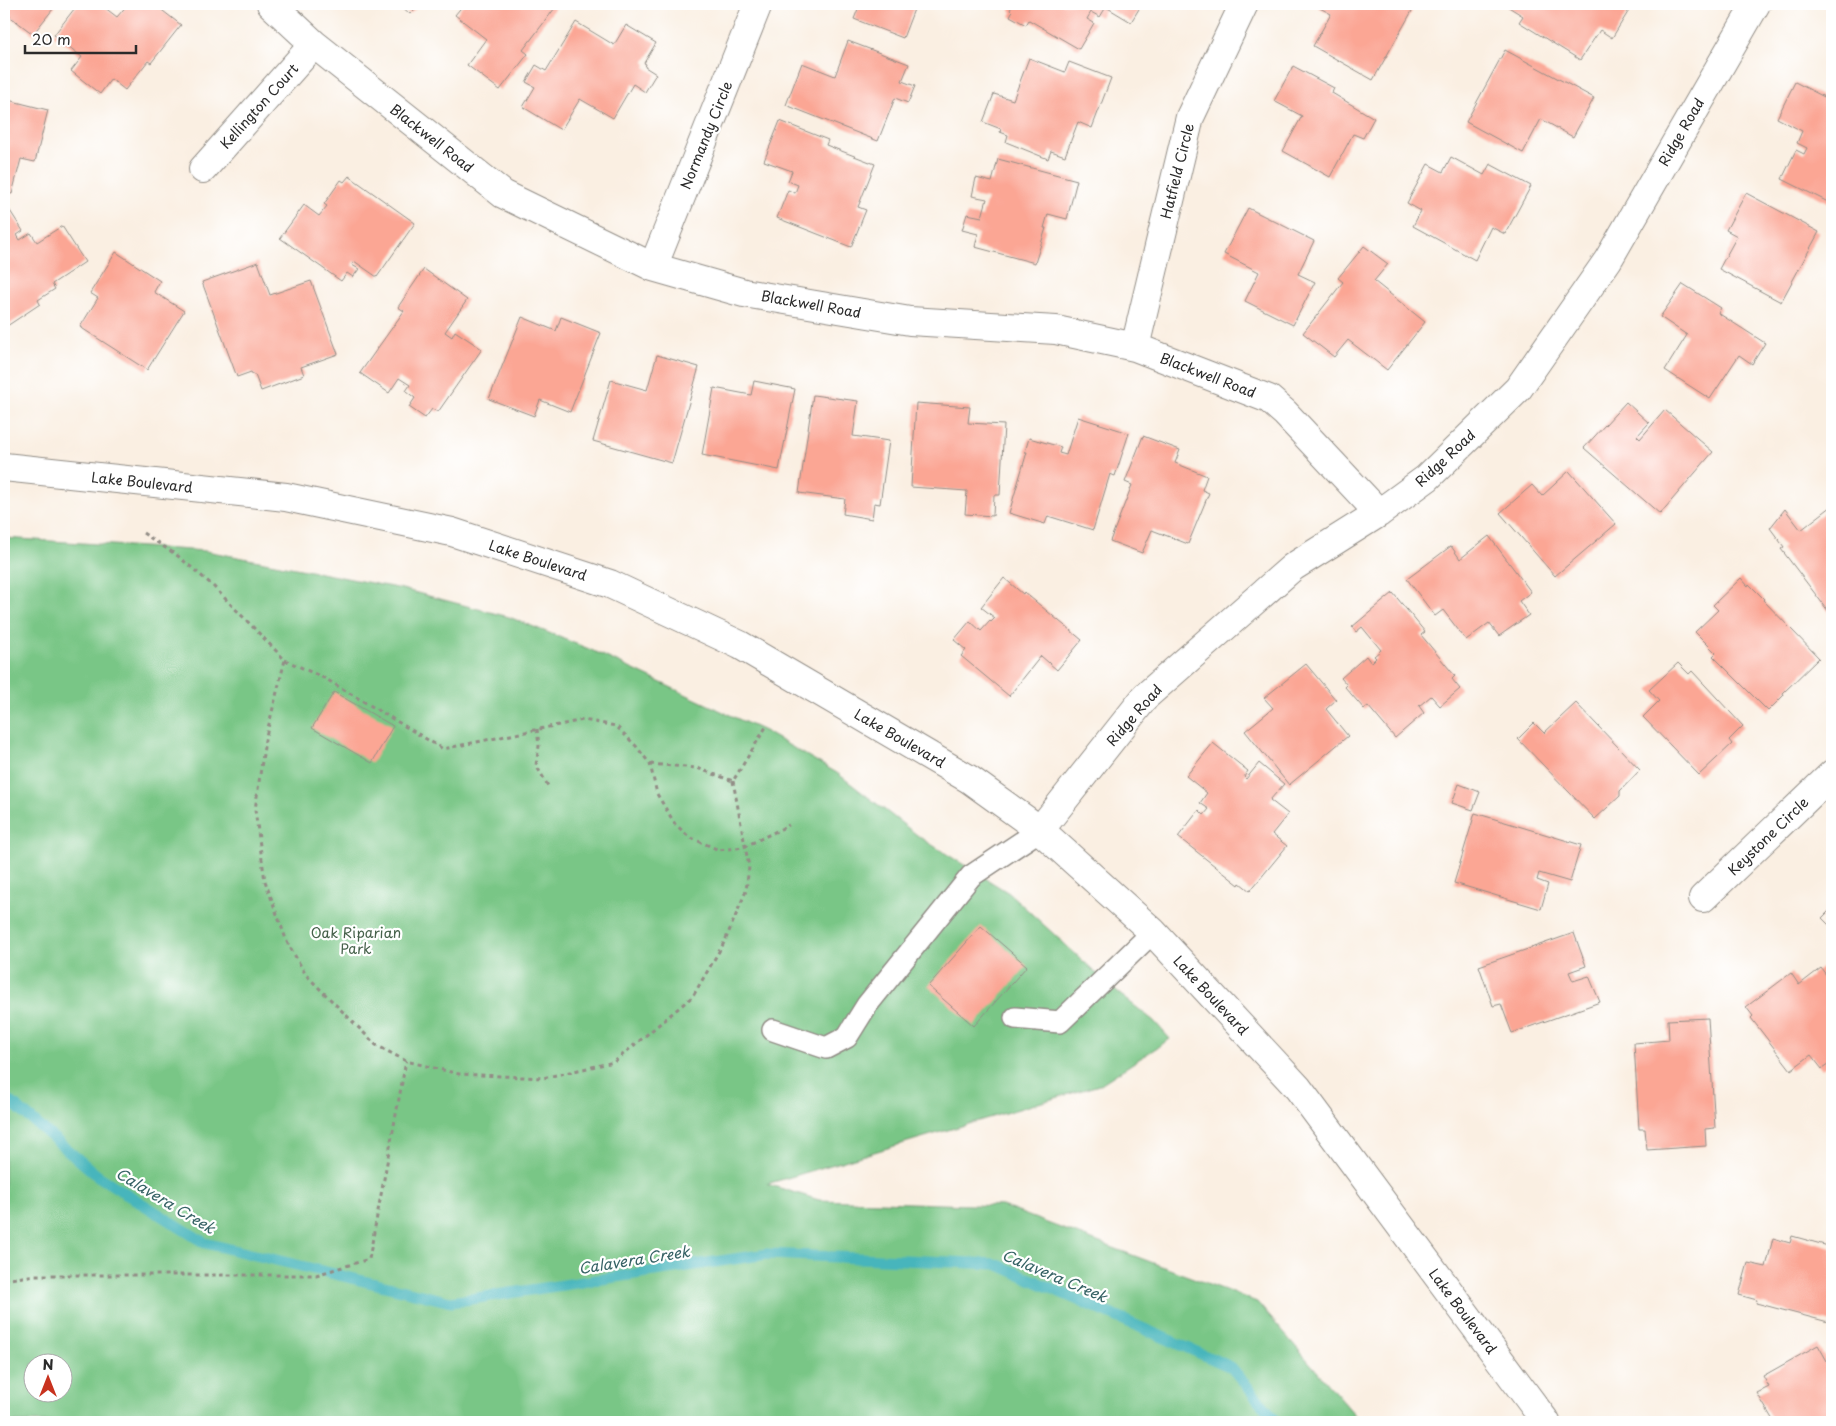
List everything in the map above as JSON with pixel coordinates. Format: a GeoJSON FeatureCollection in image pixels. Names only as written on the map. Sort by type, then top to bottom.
{"type":"FeatureCollection","features":[{"type":"Feature","properties":{"kind":"street","name":"Blackwell Road"},"geometry":{"type":"LineString","coordinates":[[271,4],[314,44],[503,194],[654,267],[744,293],[910,321],[1056,330],[1134,347],[1269,399],[1285,413],[1379,513]]}},
{"type":"Feature","properties":{"kind":"street","name":"Normandy Circle"},"geometry":{"type":"LineString","coordinates":[[654,267],[758,4]]}},
{"type":"Feature","properties":{"kind":"street","name":"Hatfield Circle"},"geometry":{"type":"LineString","coordinates":[[1134,347],[1190,117],[1244,4]]}},
{"type":"Feature","properties":{"kind":"street","name":"Ridge Road"},"geometry":{"type":"LineString","coordinates":[[1040,830],[1146,696],[1293,567],[1379,513],[1427,478],[1518,389],[1608,260],[1756,4]]}},
{"type":"Feature","properties":{"kind":"street","name":"Kellington Court"},"geometry":{"type":"LineString","coordinates":[[203,169],[314,44]]}},
{"type":"Feature","properties":{"kind":"street","name":"Lake Boulevard"},"geometry":{"type":"LineString","coordinates":[[4,467],[286,497],[452,532],[610,584],[740,645],[963,775],[1040,830],[1153,932],[1298,1088],[1546,1422]]}},
{"type":"Feature","properties":{"kind":"street","name":"Keystone Circle"},"geometry":{"type":"LineString","coordinates":[[1703,898],[1832,774]]}},
{"type":"Feature","properties":{"kind":"lane"},"geometry":{"type":"LineString","coordinates":[[774,1030],[826,1048],[847,1037],[867,1005],[971,876],[1040,830]]}},
{"type":"Feature","properties":{"kind":"lane"},"geometry":{"type":"LineString","coordinates":[[1015,1018],[1060,1022],[1153,932]]}},
{"type":"Feature","properties":{"kind":"path"},"geometry":{"type":"LineString","coordinates":[[143,533],[178,556],[211,584],[285,660],[326,679],[443,749],[583,720],[616,726],[636,746],[650,764],[657,794],[675,824],[689,837],[719,850],[744,847],[790,825]]}},
{"type":"Feature","properties":{"kind":"path"},"geometry":{"type":"LineString","coordinates":[[285,660],[266,740],[255,810],[265,881],[287,942],[306,975],[376,1045],[406,1061],[460,1074],[543,1078],[614,1062],[693,996],[725,941],[746,891],[749,868],[733,781],[766,727]]}},
{"type":"Feature","properties":{"kind":"path"},"geometry":{"type":"LineString","coordinates":[[537,729],[539,746],[536,765],[548,786]]}},
{"type":"Feature","properties":{"kind":"path"},"geometry":{"type":"LineString","coordinates":[[650,764],[697,768],[733,781]]}},
{"type":"Feature","properties":{"kind":"path"},"geometry":{"type":"LineString","coordinates":[[4,1280],[35,1275],[316,1275],[369,1259],[406,1061]]}},
{"type":"Feature","properties":{"kind":"green space","name":"Oak Riparian Park"},"geometry":{"type":"Polygon","coordinates":[[[4,538],[206,551],[402,589],[509,617],[589,649],[764,731],[837,773],[921,838],[1009,893],[1117,992],[1154,1021],[1170,1039],[1099,1085],[767,1184],[819,1200],[1002,1206],[1257,1302],[1361,1422],[4,1422],[4,538]]]}},
{"type":"Feature","properties":{"kind":"building"},"geometry":{"type":"Polygon","coordinates":[[[4,4],[57,4],[33,34],[4,12],[4,4]]]}},
{"type":"Feature","properties":{"kind":"building"},"geometry":{"type":"Polygon","coordinates":[[[78,4],[100,4],[117,17],[128,4],[154,4],[181,25],[151,63],[148,61],[125,90],[111,79],[100,94],[71,71],[82,57],[54,35],[78,4]]]}},
{"type":"Feature","properties":{"kind":"building"},"geometry":{"type":"Polygon","coordinates":[[[399,4],[420,4],[410,14],[399,4]]]}},
{"type":"Feature","properties":{"kind":"building"},"geometry":{"type":"Polygon","coordinates":[[[464,4],[558,4],[523,50],[528,54],[500,90],[467,65],[486,39],[455,15],[464,4]]]}},
{"type":"Feature","properties":{"kind":"building"},"geometry":{"type":"Polygon","coordinates":[[[860,4],[916,4],[903,38],[854,19],[860,4]]]}},
{"type":"Feature","properties":{"kind":"building"},"geometry":{"type":"Polygon","coordinates":[[[1013,4],[1142,4],[1131,22],[1106,7],[1100,17],[1091,12],[1087,19],[1094,23],[1079,49],[1029,20],[1026,25],[1010,16],[1013,4]]]}},
{"type":"Feature","properties":{"kind":"building"},"geometry":{"type":"Polygon","coordinates":[[[1320,4],[1401,4],[1412,11],[1373,80],[1313,46],[1331,14],[1318,7],[1320,4]]]}},
{"type":"Feature","properties":{"kind":"building"},"geometry":{"type":"Polygon","coordinates":[[[1509,4],[1633,4],[1612,38],[1600,30],[1580,60],[1519,22],[1523,16],[1507,6],[1509,4]]]}},
{"type":"Feature","properties":{"kind":"building"},"geometry":{"type":"Polygon","coordinates":[[[576,22],[614,45],[626,25],[656,43],[644,63],[646,64],[645,67],[656,74],[645,92],[633,84],[613,118],[580,99],[561,130],[523,107],[535,87],[526,82],[536,65],[546,71],[576,22]]]}},
{"type":"Feature","properties":{"kind":"building"},"geometry":{"type":"Polygon","coordinates":[[[848,41],[909,64],[902,81],[915,86],[908,103],[895,98],[878,141],[786,105],[802,63],[835,76],[848,41]]]}},
{"type":"Feature","properties":{"kind":"building"},"geometry":{"type":"Polygon","coordinates":[[[1505,50],[1594,98],[1573,137],[1541,119],[1523,153],[1466,122],[1505,50]]]}},
{"type":"Feature","properties":{"kind":"building"},"geometry":{"type":"Polygon","coordinates":[[[1029,58],[1065,72],[1069,62],[1111,78],[1092,128],[1078,122],[1065,156],[1051,151],[1048,159],[1006,142],[1008,135],[1000,132],[1001,129],[983,122],[994,94],[1013,100],[1029,58]]]}},
{"type":"Feature","properties":{"kind":"building"},"geometry":{"type":"Polygon","coordinates":[[[1293,66],[1334,88],[1332,93],[1374,118],[1363,138],[1353,134],[1330,177],[1283,151],[1302,116],[1274,101],[1293,66]]]}},
{"type":"Feature","properties":{"kind":"building"},"geometry":{"type":"Polygon","coordinates":[[[1795,82],[1832,101],[1832,204],[1782,179],[1796,150],[1804,154],[1807,148],[1797,143],[1802,131],[1777,118],[1795,82]]]}},
{"type":"Feature","properties":{"kind":"building"},"geometry":{"type":"Polygon","coordinates":[[[4,99],[48,110],[35,162],[21,159],[12,194],[4,192],[4,99]]]}},
{"type":"Feature","properties":{"kind":"building"},"geometry":{"type":"Polygon","coordinates":[[[780,121],[828,140],[826,145],[875,164],[858,207],[866,210],[851,247],[777,218],[788,190],[795,193],[798,185],[788,181],[792,171],[764,161],[780,121]]]}},
{"type":"Feature","properties":{"kind":"building"},"geometry":{"type":"Polygon","coordinates":[[[1451,157],[1484,175],[1490,164],[1531,186],[1505,234],[1491,227],[1475,260],[1413,226],[1421,211],[1407,203],[1428,164],[1443,172],[1451,157]]]}},
{"type":"Feature","properties":{"kind":"building"},"geometry":{"type":"Polygon","coordinates":[[[998,159],[1077,180],[1067,219],[1048,214],[1044,228],[1046,228],[1035,263],[975,247],[978,234],[962,230],[967,214],[982,217],[987,199],[972,196],[976,178],[992,182],[998,159]]]}},
{"type":"Feature","properties":{"kind":"building"},"geometry":{"type":"Polygon","coordinates":[[[349,176],[415,223],[377,277],[354,261],[352,265],[359,269],[353,277],[347,273],[341,281],[280,238],[304,205],[319,216],[327,206],[324,204],[341,180],[344,182],[349,176]]]}},
{"type":"Feature","properties":{"kind":"building"},"geometry":{"type":"Polygon","coordinates":[[[1746,193],[1819,232],[1781,302],[1719,269],[1737,236],[1726,230],[1746,193]]]}},
{"type":"Feature","properties":{"kind":"building"},"geometry":{"type":"Polygon","coordinates":[[[4,204],[23,231],[17,235],[20,240],[31,233],[37,242],[62,226],[85,262],[52,284],[55,289],[38,300],[40,304],[4,328],[4,204]]]}},
{"type":"Feature","properties":{"kind":"building"},"geometry":{"type":"Polygon","coordinates":[[[1248,208],[1314,241],[1298,274],[1315,282],[1293,325],[1245,301],[1259,272],[1224,254],[1248,208]]]}},
{"type":"Feature","properties":{"kind":"building"},"geometry":{"type":"Polygon","coordinates":[[[1364,246],[1388,264],[1374,281],[1425,322],[1387,370],[1348,340],[1334,357],[1303,333],[1343,282],[1338,278],[1364,246]]]}},
{"type":"Feature","properties":{"kind":"building"},"geometry":{"type":"Polygon","coordinates":[[[116,252],[160,281],[154,292],[184,311],[147,370],[80,327],[98,298],[90,293],[116,252]]]}},
{"type":"Feature","properties":{"kind":"building"},"geometry":{"type":"Polygon","coordinates":[[[258,262],[270,295],[311,281],[338,354],[301,367],[304,375],[261,391],[255,375],[251,372],[237,377],[202,282],[258,262]]]}},
{"type":"Feature","properties":{"kind":"building"},"geometry":{"type":"Polygon","coordinates":[[[424,269],[467,300],[445,332],[452,337],[455,331],[482,349],[438,412],[432,409],[425,418],[409,407],[415,398],[406,391],[410,385],[399,378],[389,393],[360,373],[404,311],[398,307],[424,269]]]}},
{"type":"Feature","properties":{"kind":"building"},"geometry":{"type":"Polygon","coordinates":[[[1683,284],[1721,308],[1718,313],[1765,343],[1752,364],[1739,355],[1710,399],[1665,370],[1687,335],[1660,317],[1683,284]]]}},
{"type":"Feature","properties":{"kind":"building"},"geometry":{"type":"Polygon","coordinates":[[[522,317],[556,331],[561,317],[601,333],[570,412],[540,400],[534,416],[489,399],[522,317]]]}},
{"type":"Feature","properties":{"kind":"building"},"geometry":{"type":"Polygon","coordinates":[[[657,355],[699,367],[672,463],[593,441],[611,380],[647,390],[657,355]]]}},
{"type":"Feature","properties":{"kind":"building"},"geometry":{"type":"Polygon","coordinates":[[[754,381],[795,389],[779,470],[702,455],[714,388],[751,395],[754,381]]]}},
{"type":"Feature","properties":{"kind":"building"},"geometry":{"type":"Polygon","coordinates":[[[813,395],[858,401],[853,436],[889,441],[880,504],[874,503],[872,519],[843,514],[845,499],[799,493],[813,395]]]}},
{"type":"Feature","properties":{"kind":"building"},"geometry":{"type":"Polygon","coordinates":[[[1626,402],[1649,423],[1637,436],[1640,439],[1665,410],[1713,452],[1660,514],[1584,448],[1626,402]]]}},
{"type":"Feature","properties":{"kind":"building"},"geometry":{"type":"Polygon","coordinates":[[[916,403],[970,407],[968,423],[1004,425],[1000,495],[994,495],[993,516],[965,514],[967,491],[911,487],[916,403]]]}},
{"type":"Feature","properties":{"kind":"building"},"geometry":{"type":"Polygon","coordinates":[[[1078,417],[1129,433],[1115,476],[1110,474],[1093,530],[1048,516],[1045,524],[1009,513],[1027,452],[1025,452],[1029,438],[1061,447],[1059,453],[1066,455],[1078,417]]]}},
{"type":"Feature","properties":{"kind":"building"},"geometry":{"type":"Polygon","coordinates":[[[1143,436],[1180,450],[1175,463],[1207,476],[1202,490],[1209,493],[1188,544],[1152,530],[1142,553],[1110,541],[1132,485],[1125,482],[1143,436]]]}},
{"type":"Feature","properties":{"kind":"building"},"geometry":{"type":"Polygon","coordinates":[[[1569,471],[1616,524],[1555,576],[1500,513],[1532,485],[1542,496],[1569,471]]]}},
{"type":"Feature","properties":{"kind":"building"},"geometry":{"type":"Polygon","coordinates":[[[1832,506],[1832,616],[1781,549],[1784,547],[1770,528],[1785,509],[1801,530],[1832,506]]]}},
{"type":"Feature","properties":{"kind":"building"},"geometry":{"type":"Polygon","coordinates":[[[1489,536],[1531,592],[1519,601],[1529,615],[1499,636],[1489,623],[1466,640],[1443,610],[1435,616],[1407,579],[1451,546],[1460,559],[1489,536]]]}},
{"type":"Feature","properties":{"kind":"building"},"geometry":{"type":"Polygon","coordinates":[[[1004,578],[1082,640],[1057,670],[1041,656],[1009,696],[961,656],[966,650],[954,640],[970,621],[981,631],[995,618],[981,607],[1004,578]]]}},
{"type":"Feature","properties":{"kind":"building"},"geometry":{"type":"Polygon","coordinates":[[[1741,578],[1764,599],[1819,658],[1783,693],[1784,695],[1768,711],[1713,656],[1716,653],[1695,632],[1718,610],[1713,605],[1741,578]]]}},
{"type":"Feature","properties":{"kind":"building"},"geometry":{"type":"Polygon","coordinates":[[[1393,593],[1425,632],[1421,635],[1455,676],[1452,679],[1460,689],[1440,706],[1431,696],[1419,706],[1424,713],[1395,738],[1368,706],[1364,709],[1345,687],[1347,685],[1341,678],[1366,656],[1371,663],[1376,658],[1374,656],[1381,650],[1362,627],[1356,632],[1352,627],[1393,593]]]}},
{"type":"Feature","properties":{"kind":"building"},"geometry":{"type":"Polygon","coordinates":[[[1678,663],[1689,674],[1692,671],[1743,726],[1729,740],[1732,744],[1699,775],[1643,717],[1659,701],[1649,690],[1678,663]]]}},
{"type":"Feature","properties":{"kind":"building"},"geometry":{"type":"Polygon","coordinates":[[[1306,664],[1336,700],[1326,709],[1348,736],[1289,785],[1245,731],[1273,708],[1264,698],[1306,664]]]}},
{"type":"Feature","properties":{"kind":"building"},"geometry":{"type":"Polygon","coordinates":[[[334,692],[393,726],[372,763],[312,728],[334,692]]]}},
{"type":"Feature","properties":{"kind":"building"},"geometry":{"type":"Polygon","coordinates":[[[1576,703],[1640,770],[1620,791],[1620,796],[1595,819],[1518,739],[1534,723],[1544,733],[1576,703]]]}},
{"type":"Feature","properties":{"kind":"building"},"geometry":{"type":"Polygon","coordinates":[[[1213,743],[1248,771],[1244,777],[1246,779],[1259,763],[1284,784],[1270,800],[1288,814],[1272,834],[1287,846],[1250,891],[1240,883],[1239,885],[1178,837],[1199,810],[1204,815],[1209,809],[1200,803],[1207,793],[1186,776],[1213,743]]]}},
{"type":"Feature","properties":{"kind":"building"},"geometry":{"type":"Polygon","coordinates":[[[1459,784],[1480,792],[1473,810],[1452,803],[1459,784]]]}},
{"type":"Feature","properties":{"kind":"building"},"geometry":{"type":"Polygon","coordinates":[[[1475,813],[1581,845],[1570,882],[1539,873],[1537,880],[1548,884],[1541,909],[1454,883],[1475,813]]]}},
{"type":"Feature","properties":{"kind":"building"},"geometry":{"type":"Polygon","coordinates":[[[1832,908],[1832,928],[1822,918],[1832,908]]]}},
{"type":"Feature","properties":{"kind":"building"},"geometry":{"type":"Polygon","coordinates":[[[981,926],[1027,966],[974,1026],[928,986],[981,926]]]}},
{"type":"Feature","properties":{"kind":"building"},"geometry":{"type":"Polygon","coordinates":[[[1574,933],[1586,966],[1569,972],[1573,981],[1589,976],[1600,1002],[1512,1033],[1501,1004],[1493,1006],[1479,966],[1574,933]]]}},
{"type":"Feature","properties":{"kind":"building"},"geometry":{"type":"Polygon","coordinates":[[[1821,968],[1832,983],[1832,1062],[1822,1069],[1811,1055],[1791,1070],[1751,1018],[1753,1016],[1746,1007],[1791,973],[1799,985],[1821,968]]]}},
{"type":"Feature","properties":{"kind":"building"},"geometry":{"type":"Polygon","coordinates":[[[1708,1018],[1715,1128],[1705,1129],[1706,1146],[1647,1150],[1645,1129],[1639,1129],[1634,1043],[1669,1040],[1668,1020],[1708,1018]]]}},
{"type":"Feature","properties":{"kind":"building"},"geometry":{"type":"Polygon","coordinates":[[[1792,1236],[1832,1247],[1832,1323],[1756,1303],[1757,1300],[1739,1295],[1748,1263],[1766,1267],[1773,1238],[1790,1243],[1792,1236]]]}},
{"type":"Feature","properties":{"kind":"building"},"geometry":{"type":"Polygon","coordinates":[[[1818,1345],[1832,1367],[1832,1422],[1805,1422],[1803,1420],[1799,1422],[1774,1422],[1757,1393],[1769,1387],[1763,1376],[1818,1345]]]}},
{"type":"Feature","properties":{"kind":"waterway","name":"Calavera Creek"},"geometry":{"type":"LineString","coordinates":[[4,1096],[98,1176],[205,1243],[451,1302],[767,1254],[996,1264],[1231,1367],[1277,1422]]}}]}
